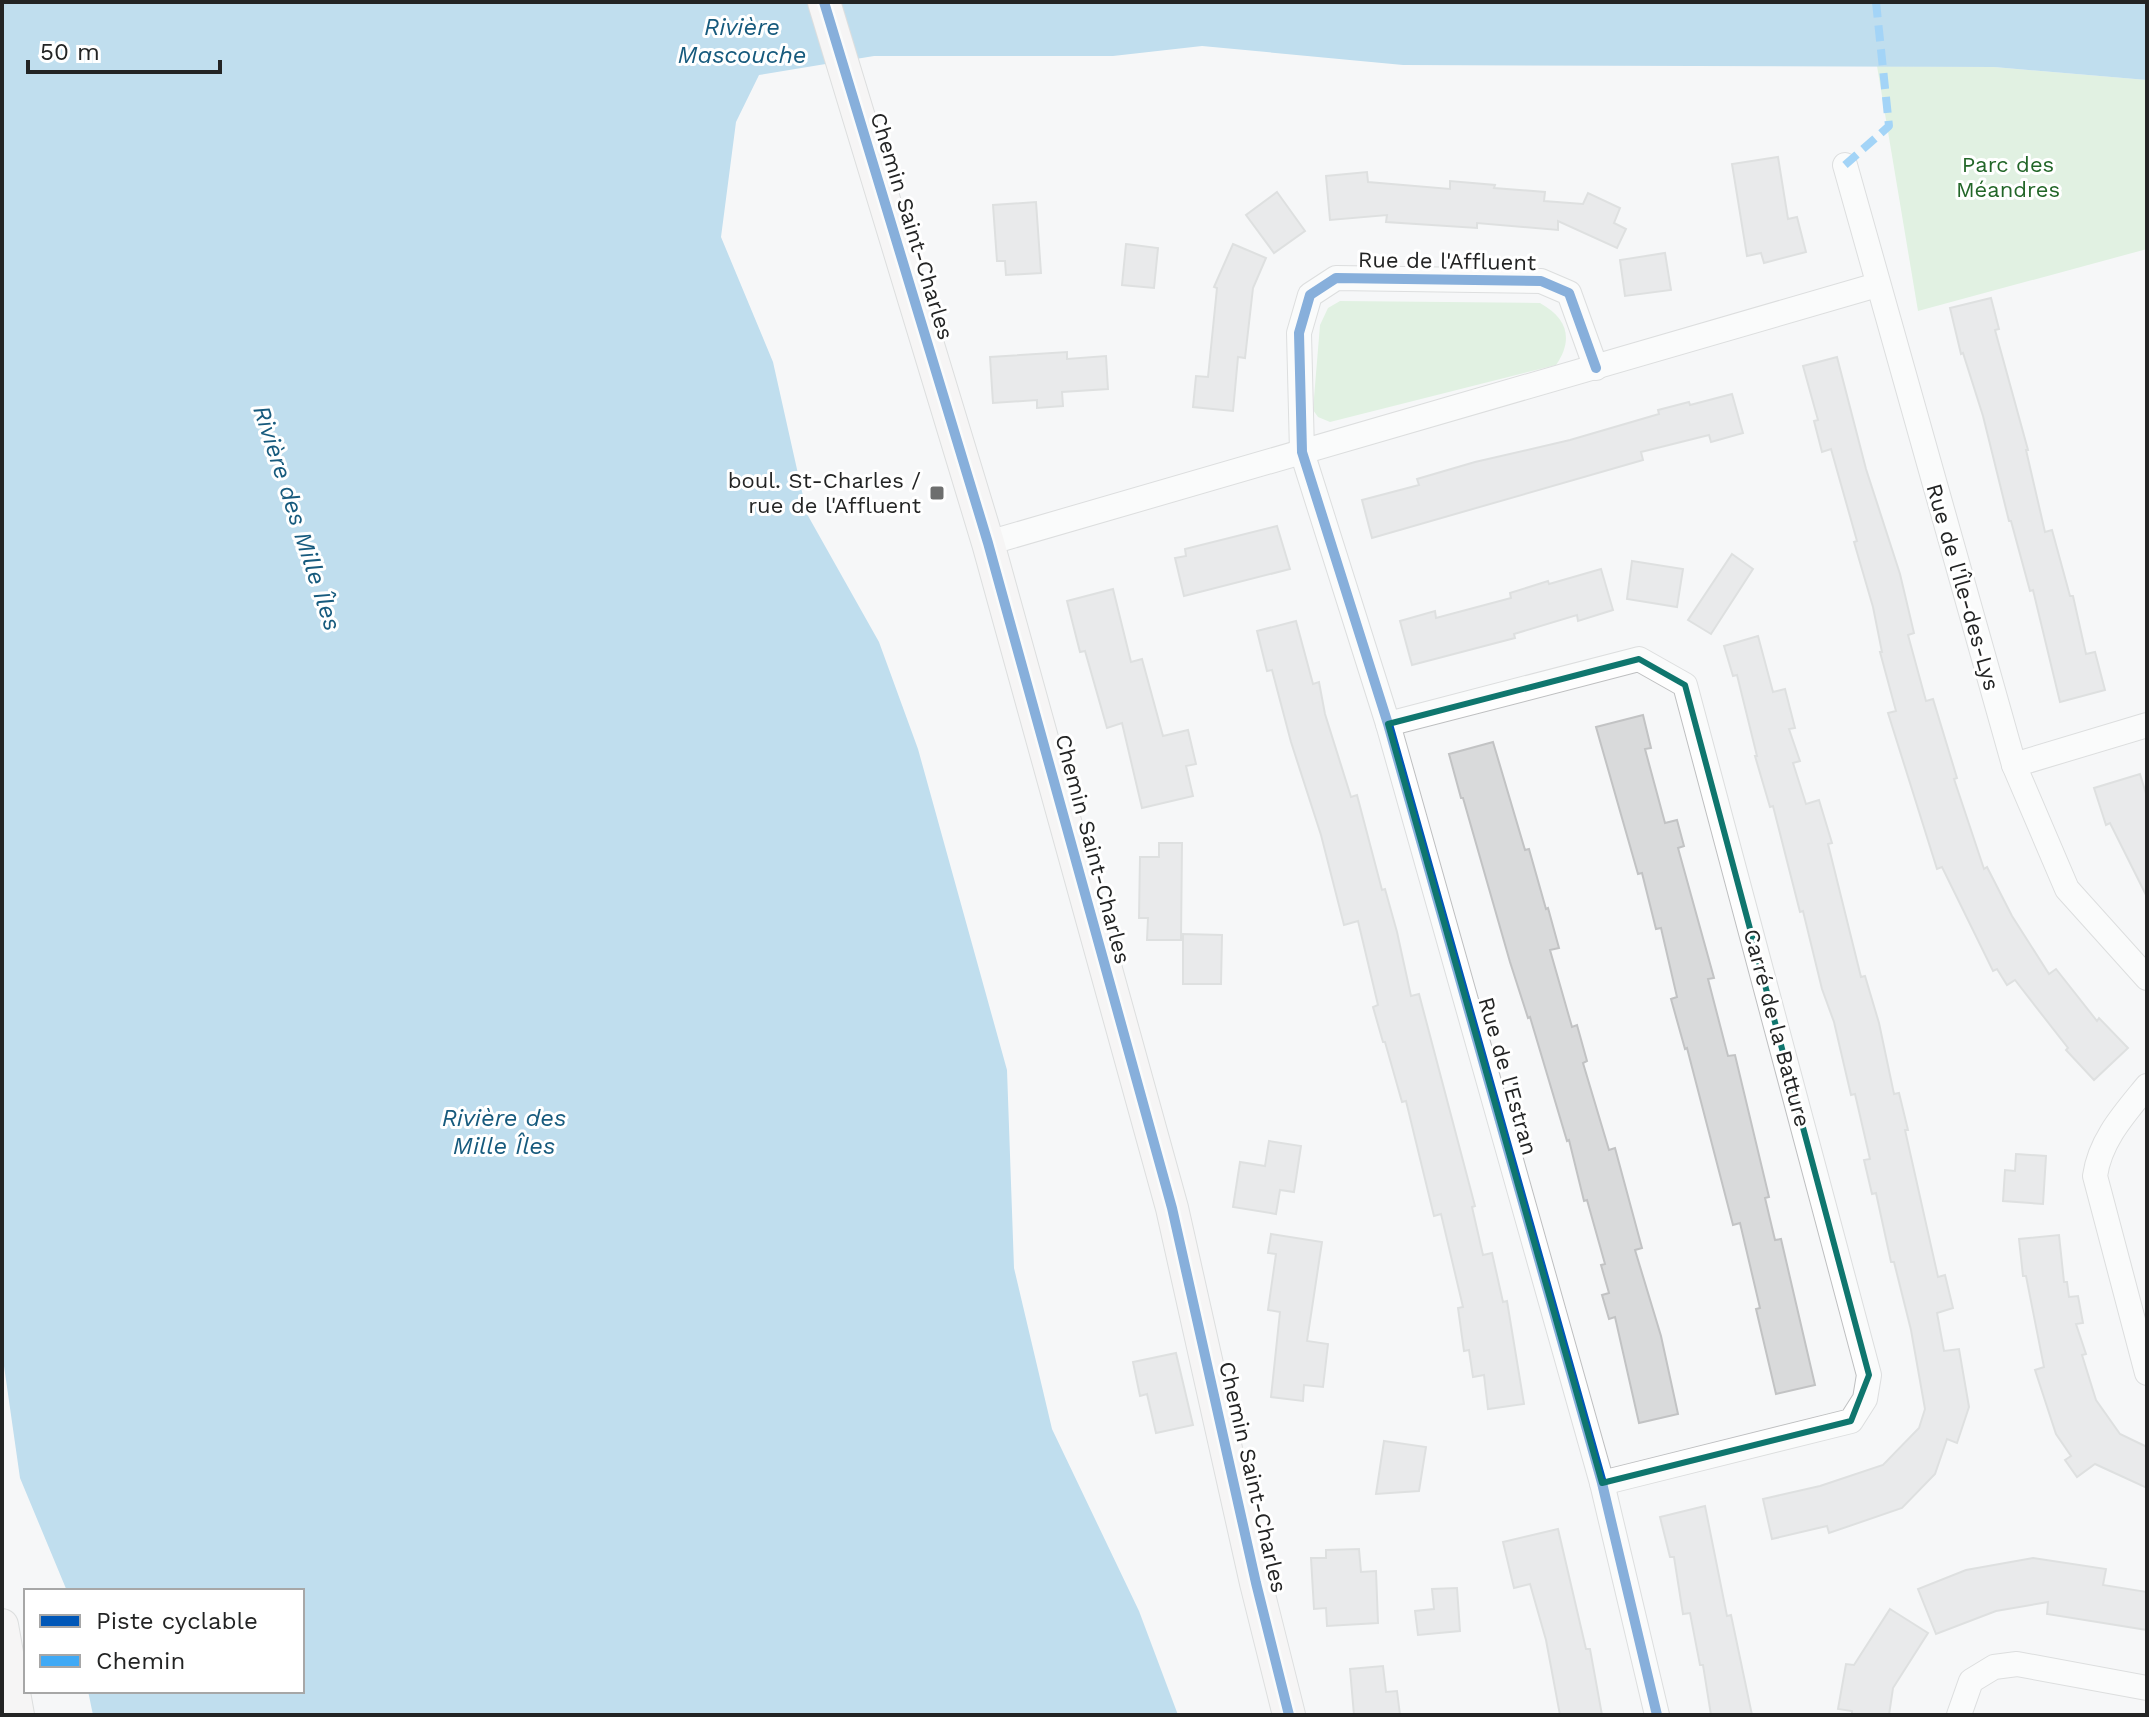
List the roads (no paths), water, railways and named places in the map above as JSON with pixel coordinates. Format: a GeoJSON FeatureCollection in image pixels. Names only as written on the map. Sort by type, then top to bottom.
{"type":"FeatureCollection","features":[{"type":"Feature","properties":{"kind":"main road","name":"Chemin Saint-Charles"},"geometry":{"type":"LineString","coordinates":[[824,2],[988,543],[1172,1208],[1256,1583],[1289,1715]]}},
{"type":"Feature","properties":{"kind":"main road"},"geometry":{"type":"LineString","coordinates":[[2,1625],[18,1715]]}},
{"type":"Feature","properties":{"kind":"street","name":"Rue de l'Île-des-Lys"},"geometry":{"type":"LineString","coordinates":[[1845,165],[2014,765],[2067,889],[2147,978]]}},
{"type":"Feature","properties":{"kind":"street","name":"Rue de l'Affluent"},"geometry":{"type":"LineString","coordinates":[[1302,452],[1299,333],[1310,295],[1336,278],[1541,281],[1569,293],[1596,368]]}},
{"type":"Feature","properties":{"kind":"street"},"geometry":{"type":"LineString","coordinates":[[988,543],[1877,285]]}},
{"type":"Feature","properties":{"kind":"street","name":"Rue de l'Estran"},"geometry":{"type":"LineString","coordinates":[[1302,452],[1388,724],[1602,1483],[1657,1715]]}},
{"type":"Feature","properties":{"kind":"street","name":"Carré de la Batture"},"geometry":{"type":"LineString","coordinates":[[1388,724],[1639,659],[1685,685],[1869,1375],[1865,1399],[1851,1421],[1602,1483]]}},
{"type":"Feature","properties":{"kind":"street"},"geometry":{"type":"LineString","coordinates":[[2014,765],[2147,725]]}},
{"type":"Feature","properties":{"kind":"street"},"geometry":{"type":"LineString","coordinates":[[2147,1086],[2098,1154],[2095,1176],[2147,1373]]}},
{"type":"Feature","properties":{"kind":"street"},"geometry":{"type":"LineString","coordinates":[[1959,1715],[1971,1681],[1994,1667],[2017,1664],[2147,1688]]}},
{"type":"Feature","properties":{"kind":"water","name":"Rivière des Mille Îles"},"geometry":{"type":"Polygon","coordinates":[[[2,2],[2147,2],[2147,80],[1994,67],[1403,65],[1202,46],[1113,56],[874,56],[759,75],[736,122],[721,237],[773,362],[807,514],[879,642],[918,749],[1007,1070],[1014,1268],[1052,1429],[1139,1611],[1178,1715],[93,1715],[88,1693],[304,1693],[304,1589],[66,1589],[20,1478],[2,1352],[2,2]]]}},
{"type":"Feature","properties":{"kind":"place","name":"boul. St-Charles / rue de l'Affluent"},"geometry":{"type":"Point","coordinates":[937,493]}},
{"type":"Feature","properties":{"kind":"water label","name":"Rivière Mascouche"},"geometry":{"type":"Point","coordinates":[742,41]}},
{"type":"Feature","properties":{"kind":"park label","name":"Parc des Méandres"},"geometry":{"type":"Point","coordinates":[2008,176]}}]}
